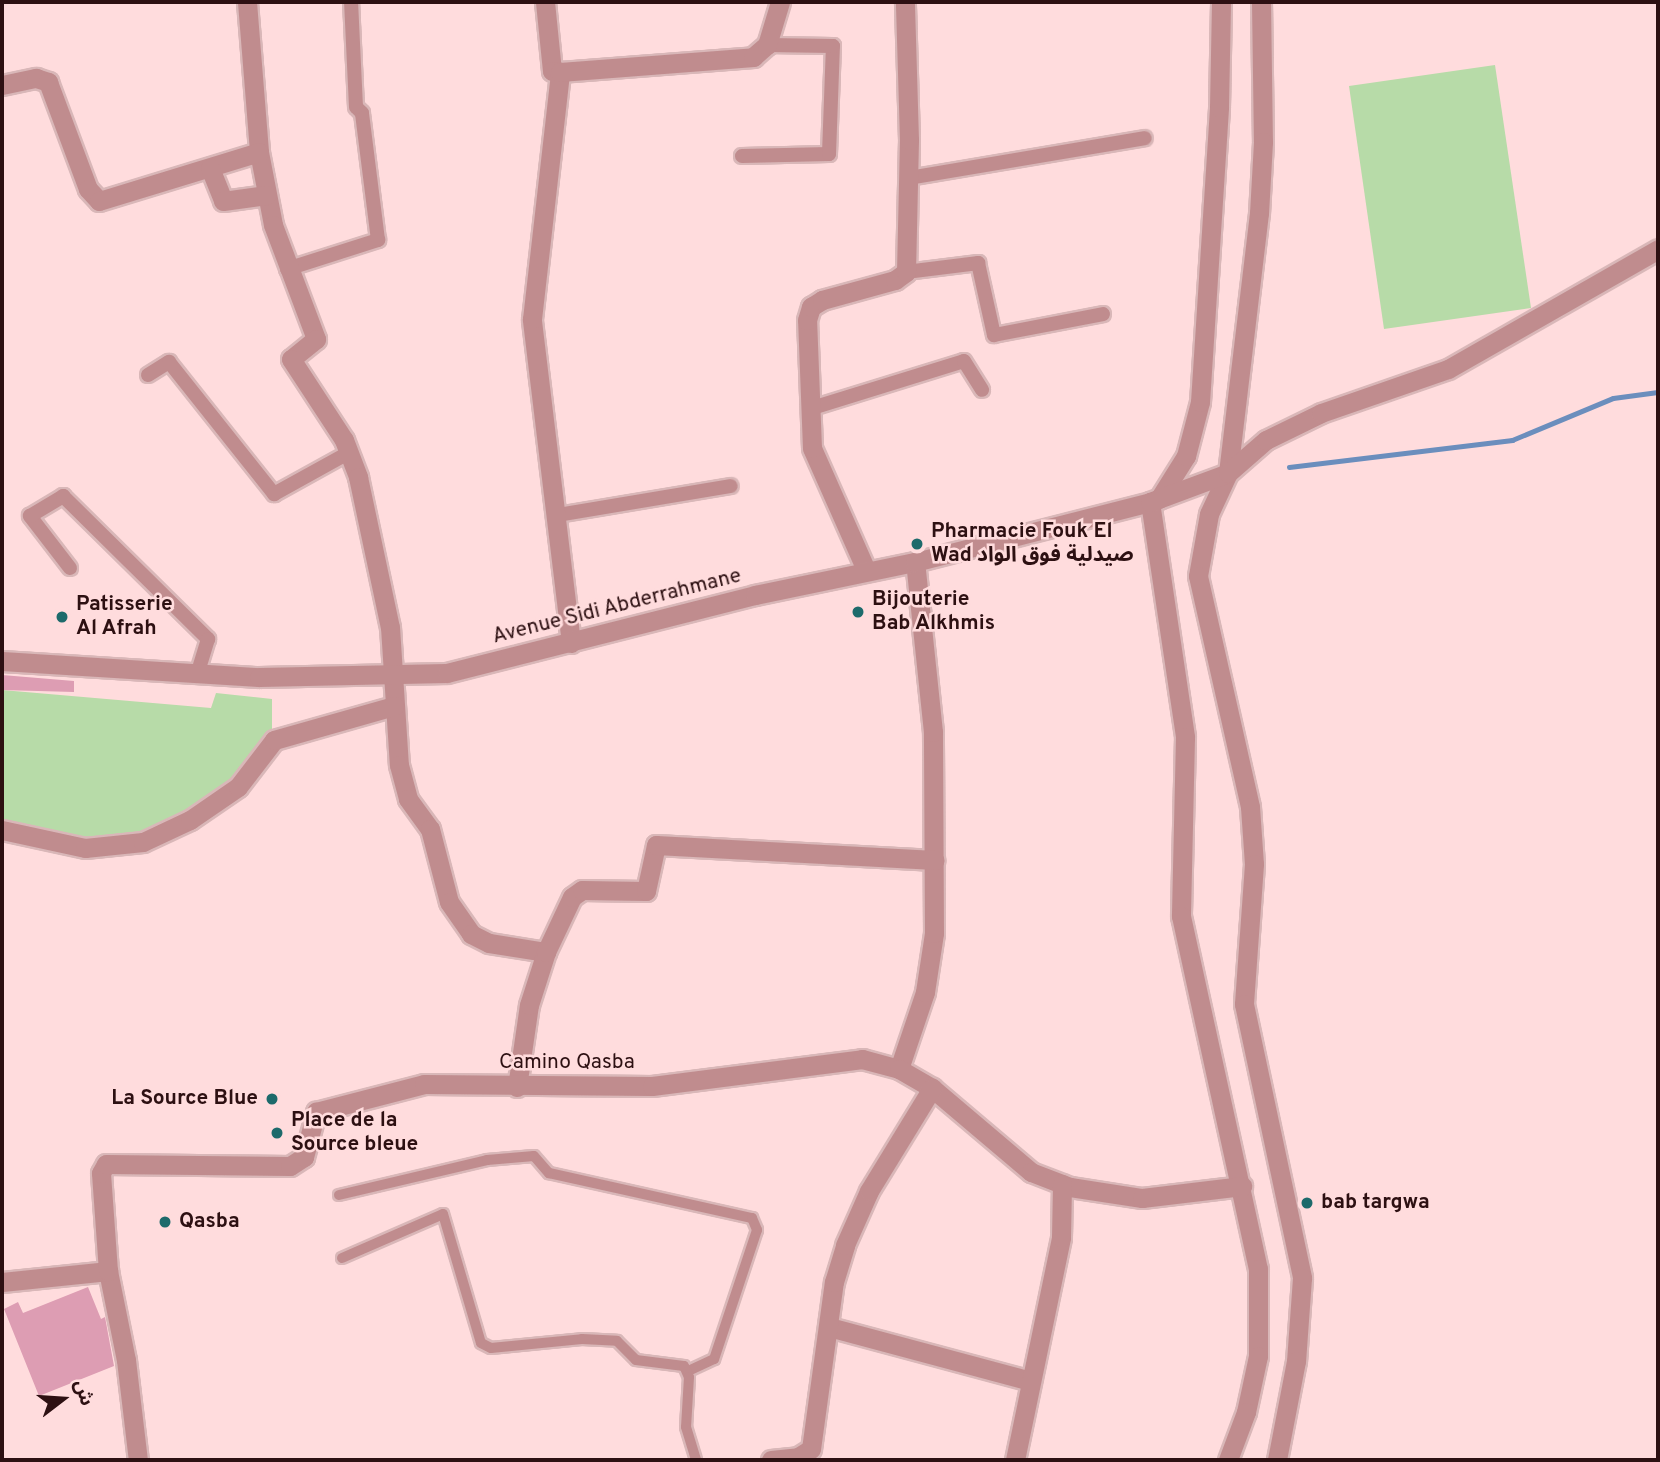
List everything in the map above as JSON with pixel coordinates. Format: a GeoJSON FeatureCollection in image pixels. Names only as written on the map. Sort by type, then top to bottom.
{"type":"FeatureCollection","features":[{"type":"Feature","properties":{"kind":"street"},"geometry":{"type":"LineString","coordinates":[[247,2],[259,152],[267,195],[287,269],[316,339],[291,359],[350,452],[373,537],[394,674],[399,765],[408,799],[430,829],[457,916],[482,942],[546,952]]}},
{"type":"Feature","properties":{"kind":"street"},"geometry":{"type":"LineString","coordinates":[[287,269],[378,240],[362,113],[356,107],[351,2]]}},
{"type":"Feature","properties":{"kind":"street"},"geometry":{"type":"LineString","coordinates":[[545,2],[552,71],[560,72],[753,57],[767,45],[780,2]]}},
{"type":"Feature","properties":{"kind":"street"},"geometry":{"type":"LineString","coordinates":[[905,2],[909,178],[906,272]]}},
{"type":"Feature","properties":{"kind":"street"},"geometry":{"type":"LineString","coordinates":[[1221,2],[1219,107],[1200,402],[1186,456],[1154,500],[1185,737],[1181,916],[1204,1033],[1242,1186],[1261,1318],[1246,1412],[1228,1460]]}},
{"type":"Feature","properties":{"kind":"street"},"geometry":{"type":"LineString","coordinates":[[1261,2],[1259,201],[1228,473],[1209,514],[1198,576],[1250,807],[1254,864],[1244,1004],[1301,1278],[1300,1338],[1277,1460]]}},
{"type":"Feature","properties":{"kind":"street"},"geometry":{"type":"LineString","coordinates":[[742,156],[829,154],[832,46],[767,45]]}},
{"type":"Feature","properties":{"kind":"street"},"geometry":{"type":"LineString","coordinates":[[560,72],[532,319],[558,516],[571,643]]}},
{"type":"Feature","properties":{"kind":"street"},"geometry":{"type":"LineString","coordinates":[[2,85],[36,78],[48,82],[96,200],[112,199],[259,152]]}},
{"type":"Feature","properties":{"kind":"street"},"geometry":{"type":"LineString","coordinates":[[909,178],[1144,138]]}},
{"type":"Feature","properties":{"kind":"street"},"geometry":{"type":"LineString","coordinates":[[210,168],[224,202],[267,195]]}},
{"type":"Feature","properties":{"kind":"street"},"geometry":{"type":"LineString","coordinates":[[1228,473],[1266,440],[1321,413],[1448,369],[1658,249]]}},
{"type":"Feature","properties":{"kind":"street"},"geometry":{"type":"LineString","coordinates":[[866,570],[840,506],[821,475],[812,448],[807,320],[811,307],[822,300],[895,280],[906,272],[978,263],[994,335],[1103,314]]}},
{"type":"Feature","properties":{"kind":"street"},"geometry":{"type":"LineString","coordinates":[[809,409],[964,360],[982,390]]}},
{"type":"Feature","properties":{"kind":"street"},"geometry":{"type":"LineString","coordinates":[[148,375],[169,362],[274,494],[350,452]]}},
{"type":"Feature","properties":{"kind":"street","name":"Avenue Sidi Abderrahmane"},"geometry":{"type":"LineString","coordinates":[[2,661],[197,674],[447,673],[866,570],[915,562],[1154,500],[1228,473]]}},
{"type":"Feature","properties":{"kind":"street"},"geometry":{"type":"LineString","coordinates":[[558,516],[731,486]]}},
{"type":"Feature","properties":{"kind":"street"},"geometry":{"type":"LineString","coordinates":[[70,568],[30,516],[64,496],[208,639],[197,674]]}},
{"type":"Feature","properties":{"kind":"street"},"geometry":{"type":"LineString","coordinates":[[899,1069],[932,960],[935,860],[933,732],[915,562]]}},
{"type":"Feature","properties":{"kind":"street"},"geometry":{"type":"LineString","coordinates":[[2,830],[85,848],[143,842],[190,820],[238,787],[274,740],[394,706]]}},
{"type":"Feature","properties":{"kind":"street"},"geometry":{"type":"LineString","coordinates":[[517,1087],[529,1005],[546,952],[578,891],[646,891],[656,845],[935,860]]}},
{"type":"Feature","properties":{"kind":"street","name":"Camino Qasba"},"geometry":{"type":"LineString","coordinates":[[108,1271],[101,1173],[106,1164],[290,1166],[304,1157],[312,1116],[321,1110],[424,1084],[517,1087],[693,1083],[851,1059],[899,1069],[932,1088],[1023,1166],[1062,1184],[1142,1198],[1242,1186]]}},
{"type":"Feature","properties":{"kind":"street"},"geometry":{"type":"LineString","coordinates":[[771,1460],[798,1457],[811,1449],[834,1282],[855,1219],[932,1088]]}},
{"type":"Feature","properties":{"kind":"street"},"geometry":{"type":"LineString","coordinates":[[1015,1460],[1061,1237],[1062,1184]]}},
{"type":"Feature","properties":{"kind":"street"},"geometry":{"type":"LineString","coordinates":[[2,1282],[108,1271],[126,1360],[138,1460]]}},
{"type":"Feature","properties":{"kind":"street"},"geometry":{"type":"LineString","coordinates":[[829,1328],[1030,1381]]}},
{"type":"Feature","properties":{"kind":"lane"},"geometry":{"type":"LineString","coordinates":[[339,1195],[487,1160],[534,1156],[549,1173],[752,1218],[757,1230],[714,1359],[688,1371]]}},
{"type":"Feature","properties":{"kind":"lane"},"geometry":{"type":"LineString","coordinates":[[341,1258],[440,1213],[453,1238],[481,1343],[491,1348],[582,1339],[617,1341],[636,1360],[684,1366],[688,1371],[687,1427],[696,1460]]}},
{"type":"Feature","properties":{"kind":"green space"},"geometry":{"type":"Polygon","coordinates":[[[1495,65],[1531,308],[1384,329],[1349,86],[1495,65]]]}},
{"type":"Feature","properties":{"kind":"green space"},"geometry":{"type":"Polygon","coordinates":[[[2,690],[211,708],[216,693],[272,699],[272,736],[237,785],[167,833],[86,842],[2,831],[2,690]]]}},
{"type":"Feature","properties":{"kind":"building"},"geometry":{"type":"Polygon","coordinates":[[[2,675],[74,681],[74,692],[2,690],[2,675]]]}},
{"type":"Feature","properties":{"kind":"building"},"geometry":{"type":"Polygon","coordinates":[[[88,1287],[101,1319],[105,1317],[114,1366],[39,1396],[4,1309],[18,1302],[23,1313],[88,1287]]]}},
{"type":"Feature","properties":{"kind":"waterway"},"geometry":{"type":"LineString","coordinates":[[1289,467],[1512,440],[1613,398],[1658,392]]}},
{"type":"Feature","properties":{"kind":"place","name":"Pharmacie Fouk El Wad صيدلية فوق الواد"},"geometry":{"type":"Point","coordinates":[917,544]}},
{"type":"Feature","properties":{"kind":"place","name":"Bijouterie Bab Alkhmis"},"geometry":{"type":"Point","coordinates":[858,612]}},
{"type":"Feature","properties":{"kind":"place","name":"Patisserie Al Afrah"},"geometry":{"type":"Point","coordinates":[62,617]}},
{"type":"Feature","properties":{"kind":"place","name":"La Source Blue"},"geometry":{"type":"Point","coordinates":[272,1099]}},
{"type":"Feature","properties":{"kind":"place","name":"Place de la Source bleue"},"geometry":{"type":"Point","coordinates":[277,1133]}},
{"type":"Feature","properties":{"kind":"place","name":"bab targwa"},"geometry":{"type":"Point","coordinates":[1307,1203]}},
{"type":"Feature","properties":{"kind":"place","name":"Qasba"},"geometry":{"type":"Point","coordinates":[165,1222]}}]}
